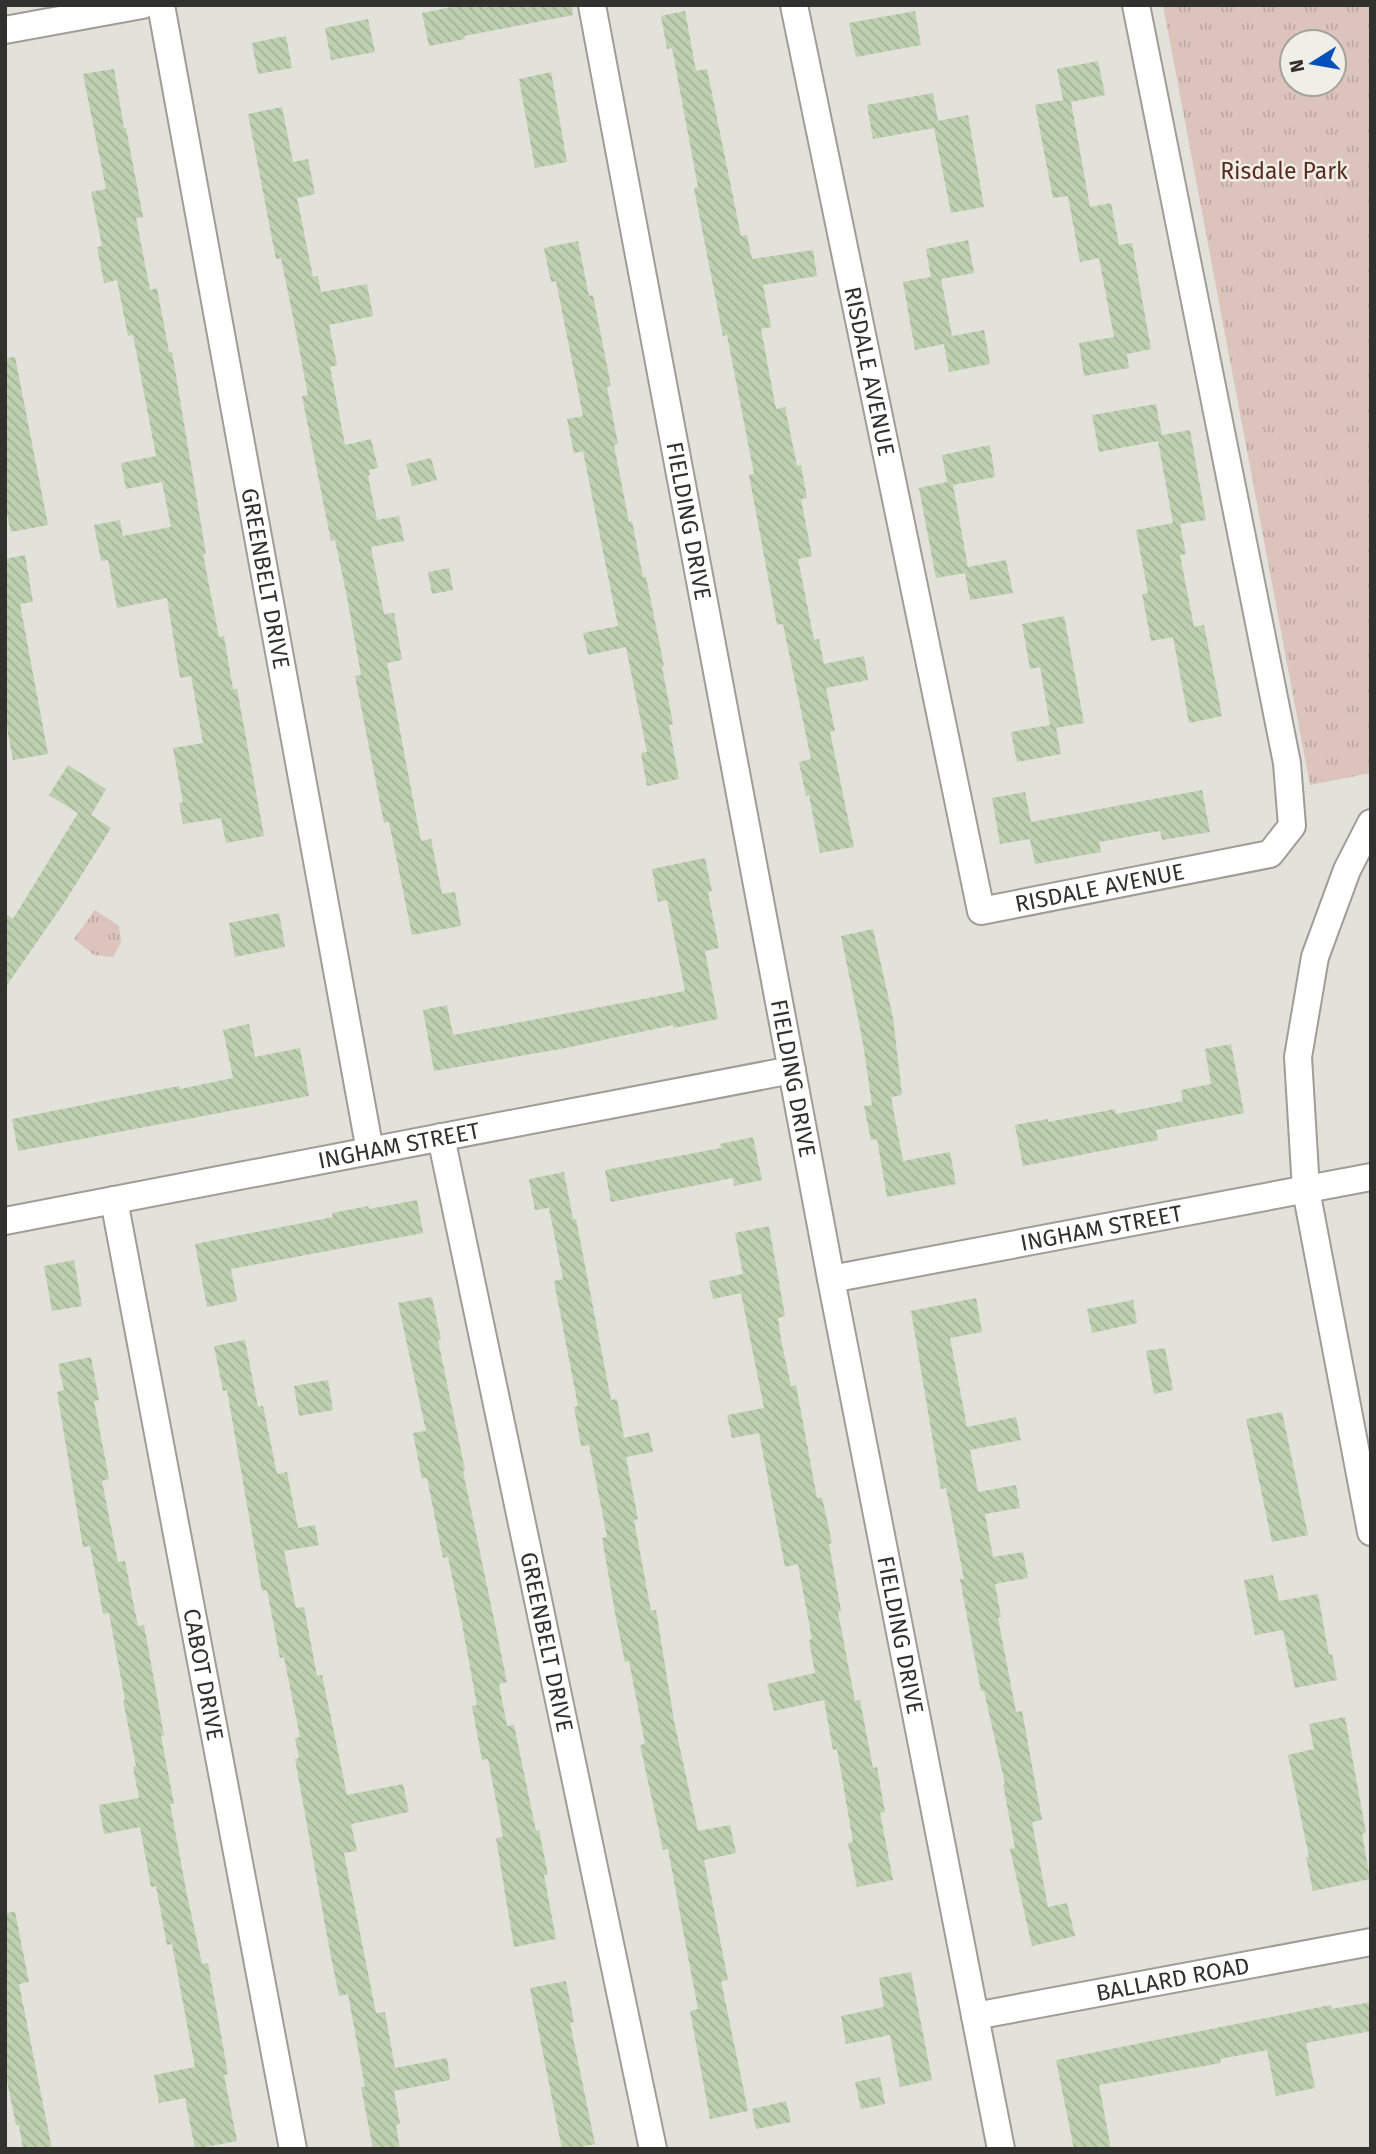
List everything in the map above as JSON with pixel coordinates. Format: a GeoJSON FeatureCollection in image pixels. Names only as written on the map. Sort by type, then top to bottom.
{"type":"FeatureCollection","features":[{"type":"Feature","properties":{"kind":"street"},"geometry":{"type":"LineString","coordinates":[[5,30],[142,5]]}},
{"type":"Feature","properties":{"kind":"street","name":"GREENBELT DRIVE"},"geometry":{"type":"LineString","coordinates":[[161,5],[370,1151]]}},
{"type":"Feature","properties":{"kind":"street","name":"FIELDING DRIVE"},"geometry":{"type":"LineString","coordinates":[[592,5],[831,1279],[1000,2149]]}},
{"type":"Feature","properties":{"kind":"street","name":"RISDALE AVENUE"},"geometry":{"type":"LineString","coordinates":[[794,5],[981,911],[1270,854],[1292,827],[1287,763],[1136,5]]}},
{"type":"Feature","properties":{"kind":"street"},"geometry":{"type":"LineString","coordinates":[[1371,823],[1347,870],[1315,957],[1298,1057],[1306,1190],[1371,1532]]}},
{"type":"Feature","properties":{"kind":"street","name":"INGHAM STREET"},"geometry":{"type":"LineString","coordinates":[[5,1221],[792,1070]]}},
{"type":"Feature","properties":{"kind":"street","name":"GREENBELT DRIVE"},"geometry":{"type":"LineString","coordinates":[[441,1137],[653,2149]]}},
{"type":"Feature","properties":{"kind":"street","name":"INGHAM STREET"},"geometry":{"type":"LineString","coordinates":[[831,1279],[1371,1177]]}},
{"type":"Feature","properties":{"kind":"street","name":"CABOT DRIVE"},"geometry":{"type":"LineString","coordinates":[[114,1200],[293,2149]]}},
{"type":"Feature","properties":{"kind":"street","name":"BALLARD ROAD"},"geometry":{"type":"LineString","coordinates":[[975,2016],[1371,1942]]}},
{"type":"Feature","properties":{"kind":"green space","name":"Risdale Park"},"geometry":{"type":"Polygon","coordinates":[[[1163,5],[1371,5],[1371,773],[1310,785],[1163,5]]]}},
{"type":"Feature","properties":{"kind":"green space"},"geometry":{"type":"Polygon","coordinates":[[[95,910],[119,926],[121,942],[113,957],[94,955],[74,939],[95,910]]]}},
{"type":"Feature","properties":{"kind":"building"},"geometry":{"type":"Polygon","coordinates":[[[462,5],[572,5],[573,15],[464,36],[465,39],[429,46],[422,13],[462,5]]]}},
{"type":"Feature","properties":{"kind":"building"},"geometry":{"type":"Polygon","coordinates":[[[685,11],[696,71],[707,69],[741,236],[747,235],[752,259],[813,250],[817,276],[763,285],[771,327],[761,329],[776,409],[785,407],[797,466],[801,465],[807,498],[801,499],[812,556],[798,559],[814,640],[819,639],[824,664],[864,656],[868,680],[826,688],[835,731],[830,732],[854,847],[820,853],[809,795],[806,796],[799,762],[811,759],[783,624],[777,625],[749,475],[754,474],[727,335],[723,336],[694,188],[698,187],[672,48],[667,49],[661,16],[685,11]]]}},
{"type":"Feature","properties":{"kind":"building"},"geometry":{"type":"Polygon","coordinates":[[[915,11],[921,45],[856,57],[849,23],[915,11]]]}},
{"type":"Feature","properties":{"kind":"building"},"geometry":{"type":"Polygon","coordinates":[[[368,19],[375,52],[331,60],[325,28],[368,19]]]}},
{"type":"Feature","properties":{"kind":"building"},"geometry":{"type":"Polygon","coordinates":[[[286,36],[292,68],[258,74],[252,43],[286,36]]]}},
{"type":"Feature","properties":{"kind":"building"},"geometry":{"type":"Polygon","coordinates":[[[1098,61],[1105,95],[1071,102],[1090,207],[1111,203],[1119,245],[1132,243],[1151,349],[1127,354],[1129,368],[1084,376],[1079,343],[1114,337],[1099,258],[1080,262],[1068,196],[1053,198],[1035,105],[1063,100],[1057,69],[1098,61]]]}},
{"type":"Feature","properties":{"kind":"building"},"geometry":{"type":"Polygon","coordinates":[[[114,69],[143,217],[136,218],[150,290],[157,288],[169,352],[172,352],[206,554],[203,554],[219,637],[224,636],[233,689],[237,689],[264,836],[226,843],[221,818],[183,824],[179,803],[183,802],[173,748],[203,743],[191,676],[180,678],[167,598],[117,608],[108,560],[101,561],[94,525],[120,520],[123,536],[171,527],[162,482],[126,489],[121,463],[156,456],[133,335],[128,336],[117,280],[104,283],[97,247],[102,246],[91,192],[106,189],[83,74],[114,69]]]}},
{"type":"Feature","properties":{"kind":"building"},"geometry":{"type":"Polygon","coordinates":[[[551,72],[567,162],[535,168],[519,79],[551,72]]]}},
{"type":"Feature","properties":{"kind":"building"},"geometry":{"type":"Polygon","coordinates":[[[933,93],[938,121],[968,115],[984,207],[951,213],[934,128],[873,139],[867,105],[933,93]]]}},
{"type":"Feature","properties":{"kind":"building"},"geometry":{"type":"Polygon","coordinates":[[[282,107],[293,162],[308,159],[315,194],[297,198],[313,277],[318,276],[321,292],[367,284],[373,316],[329,325],[337,365],[330,367],[345,445],[371,439],[378,468],[369,470],[368,476],[377,520],[399,516],[404,541],[371,547],[384,614],[394,613],[402,660],[387,663],[421,841],[431,839],[442,894],[455,892],[461,926],[412,935],[389,822],[384,823],[355,676],[361,675],[347,597],[335,540],[331,541],[302,396],[308,395],[292,312],[281,258],[276,259],[248,114],[282,107]]]}},
{"type":"Feature","properties":{"kind":"building"},"geometry":{"type":"Polygon","coordinates":[[[968,240],[974,273],[941,279],[952,336],[984,330],[990,364],[949,372],[944,344],[915,350],[903,282],[931,277],[926,249],[968,240]]]}},
{"type":"Feature","properties":{"kind":"building"},"geometry":{"type":"Polygon","coordinates":[[[578,241],[589,296],[593,295],[611,386],[607,387],[618,444],[614,445],[629,522],[632,521],[643,577],[646,577],[673,724],[669,725],[679,779],[647,786],[641,753],[647,752],[626,647],[588,655],[583,633],[618,626],[583,451],[574,453],[567,419],[583,416],[556,281],[551,282],[544,248],[578,241]]]}},
{"type":"Feature","properties":{"kind":"building"},"geometry":{"type":"Polygon","coordinates":[[[15,357],[48,525],[11,532],[5,505],[5,358],[15,357]]]}},
{"type":"Feature","properties":{"kind":"building"},"geometry":{"type":"Polygon","coordinates":[[[1156,404],[1162,435],[1190,430],[1206,520],[1180,524],[1186,554],[1180,555],[1194,627],[1204,625],[1222,716],[1189,723],[1173,637],[1151,641],[1142,594],[1148,593],[1136,530],[1173,523],[1158,441],[1099,452],[1092,415],[1156,404]]]}},
{"type":"Feature","properties":{"kind":"building"},"geometry":{"type":"Polygon","coordinates":[[[990,445],[995,477],[953,485],[968,567],[1006,560],[1013,593],[970,600],[965,573],[936,578],[919,488],[947,482],[942,455],[990,445]]]}},
{"type":"Feature","properties":{"kind":"building"},"geometry":{"type":"Polygon","coordinates":[[[431,458],[437,480],[412,486],[406,464],[431,458]]]}},
{"type":"Feature","properties":{"kind":"building"},"geometry":{"type":"Polygon","coordinates":[[[25,555],[33,602],[20,604],[48,754],[13,760],[5,717],[5,559],[25,555]]]}},
{"type":"Feature","properties":{"kind":"building"},"geometry":{"type":"Polygon","coordinates":[[[449,568],[453,590],[432,594],[428,572],[449,568]]]}},
{"type":"Feature","properties":{"kind":"building"},"geometry":{"type":"Polygon","coordinates":[[[1064,616],[1084,723],[1056,728],[1061,754],[1017,762],[1011,732],[1050,725],[1040,667],[1030,669],[1022,624],[1064,616]]]}},
{"type":"Feature","properties":{"kind":"building"},"geometry":{"type":"Polygon","coordinates":[[[68,765],[106,789],[91,815],[111,828],[64,903],[5,988],[5,914],[13,919],[78,813],[49,795],[68,765]]]}},
{"type":"Feature","properties":{"kind":"building"},"geometry":{"type":"Polygon","coordinates":[[[1202,790],[1210,832],[1162,840],[1160,831],[1099,842],[1101,852],[1035,864],[1030,839],[1000,844],[992,798],[1025,792],[1031,822],[1202,790]]]}},
{"type":"Feature","properties":{"kind":"building"},"geometry":{"type":"Polygon","coordinates":[[[705,858],[712,891],[708,892],[719,948],[705,951],[718,1019],[674,1028],[673,1025],[566,1048],[434,1071],[423,1010],[447,1005],[453,1035],[685,991],[667,900],[658,902],[652,869],[705,858]]]}},
{"type":"Feature","properties":{"kind":"building"},"geometry":{"type":"Polygon","coordinates":[[[279,913],[285,947],[235,957],[229,923],[279,913]]]}},
{"type":"Feature","properties":{"kind":"building"},"geometry":{"type":"Polygon","coordinates":[[[873,929],[893,1018],[902,1095],[891,1097],[903,1161],[950,1152],[956,1184],[887,1197],[877,1139],[871,1140],[864,1106],[872,1105],[863,1043],[841,936],[873,929]]]}},
{"type":"Feature","properties":{"kind":"building"},"geometry":{"type":"Polygon","coordinates":[[[249,1024],[255,1057],[300,1048],[309,1096],[18,1151],[12,1119],[233,1078],[223,1030],[249,1024]]]}},
{"type":"Feature","properties":{"kind":"building"},"geometry":{"type":"Polygon","coordinates":[[[1231,1044],[1244,1113],[1156,1130],[1158,1140],[1023,1166],[1015,1125],[1048,1119],[1048,1122],[1115,1109],[1116,1114],[1183,1101],[1181,1090],[1211,1084],[1205,1049],[1231,1044]]]}},
{"type":"Feature","properties":{"kind":"building"},"geometry":{"type":"Polygon","coordinates":[[[753,1137],[762,1180],[734,1186],[733,1178],[611,1202],[605,1170],[721,1148],[720,1144],[753,1137]]]}},
{"type":"Feature","properties":{"kind":"building"},"geometry":{"type":"Polygon","coordinates":[[[564,1172],[573,1219],[576,1219],[611,1400],[617,1399],[624,1438],[649,1432],[653,1452],[626,1457],[638,1519],[634,1520],[651,1611],[656,1610],[674,1721],[698,1831],[730,1825],[736,1853],[704,1860],[728,1980],[721,1981],[748,2111],[710,2119],[690,2011],[698,2009],[668,1849],[663,1850],[640,1745],[645,1744],[629,1661],[625,1662],[616,1618],[602,1538],[607,1537],[589,1445],[581,1446],[574,1407],[578,1406],[554,1281],[563,1279],[549,1208],[535,1210],[529,1179],[564,1172]]]}},
{"type":"Feature","properties":{"kind":"building"},"geometry":{"type":"Polygon","coordinates":[[[417,1200],[423,1233],[231,1269],[237,1301],[207,1307],[195,1244],[333,1217],[332,1213],[417,1200]]]}},
{"type":"Feature","properties":{"kind":"building"},"geometry":{"type":"Polygon","coordinates":[[[769,1226],[785,1316],[778,1318],[781,1340],[791,1386],[796,1385],[817,1498],[822,1497],[832,1543],[829,1544],[841,1611],[838,1612],[855,1701],[860,1700],[873,1768],[877,1767],[885,1812],[880,1813],[893,1880],[857,1887],[848,1843],[853,1842],[837,1749],[833,1750],[824,1700],[774,1711],[767,1684],[815,1673],[809,1640],[812,1639],[798,1564],[785,1567],[759,1433],[732,1438],[727,1415],[764,1408],[741,1293],[713,1299],[709,1281],[743,1274],[735,1233],[769,1226]]]}},
{"type":"Feature","properties":{"kind":"building"},"geometry":{"type":"Polygon","coordinates":[[[74,1260],[82,1306],[52,1311],[44,1266],[74,1260]]]}},
{"type":"Feature","properties":{"kind":"building"},"geometry":{"type":"Polygon","coordinates":[[[432,1297],[441,1340],[438,1340],[465,1470],[463,1471],[507,1682],[499,1684],[507,1726],[514,1725],[548,1875],[544,1875],[556,1939],[514,1947],[496,1838],[503,1837],[488,1759],[482,1760],[472,1706],[477,1705],[462,1624],[448,1557],[443,1558],[427,1478],[422,1479],[413,1433],[426,1431],[398,1303],[432,1297]]]}},
{"type":"Feature","properties":{"kind":"building"},"geometry":{"type":"Polygon","coordinates":[[[976,1298],[982,1332],[950,1338],[967,1427],[1016,1417],[1021,1440],[970,1450],[978,1492],[1016,1485],[1020,1508],[985,1514],[993,1557],[1023,1552],[1028,1578],[995,1584],[1001,1617],[998,1618],[1016,1712],[1022,1711],[1042,1820],[1032,1822],[1048,1907],[1067,1903],[1075,1936],[1032,1946],[1010,1849],[1015,1848],[1005,1784],[984,1691],[981,1691],[960,1579],[964,1579],[946,1488],[941,1489],[911,1311],[976,1298]]]}},
{"type":"Feature","properties":{"kind":"building"},"geometry":{"type":"Polygon","coordinates":[[[1133,1300],[1137,1323],[1092,1333],[1087,1309],[1133,1300]]]}},
{"type":"Feature","properties":{"kind":"building"},"geometry":{"type":"Polygon","coordinates":[[[245,1340],[258,1407],[263,1406],[277,1474],[287,1472],[298,1528],[315,1525],[319,1545],[284,1551],[296,1608],[304,1607],[317,1676],[322,1675],[347,1795],[403,1784],[409,1812],[351,1824],[357,1851],[344,1853],[376,2013],[385,2012],[395,2068],[447,2058],[450,2080],[394,2091],[400,2124],[396,2125],[400,2149],[373,2149],[348,1994],[339,1996],[330,1952],[295,1759],[299,1758],[295,1738],[300,1737],[284,1657],[280,1658],[267,1590],[262,1591],[227,1390],[223,1391],[214,1346],[245,1340]]]}},
{"type":"Feature","properties":{"kind":"building"},"geometry":{"type":"Polygon","coordinates":[[[1165,1348],[1173,1390],[1154,1394],[1146,1351],[1165,1348]]]}},
{"type":"Feature","properties":{"kind":"building"},"geometry":{"type":"Polygon","coordinates":[[[91,1357],[99,1400],[94,1401],[109,1479],[102,1481],[118,1562],[125,1561],[138,1626],[144,1625],[174,1804],[170,1804],[202,1964],[208,1963],[228,2074],[224,2075],[237,2141],[195,2149],[185,2098],[159,2103],[154,2075],[195,2067],[172,1944],[167,1945],[156,1886],[151,1887],[140,1827],[104,1834],[99,1805],[139,1798],[133,1767],[136,1766],[109,1613],[103,1614],[90,1546],[83,1547],[57,1392],[64,1390],[58,1364],[91,1357]]]}},
{"type":"Feature","properties":{"kind":"building"},"geometry":{"type":"Polygon","coordinates":[[[328,1380],[333,1410],[299,1416],[294,1386],[328,1380]]]}},
{"type":"Feature","properties":{"kind":"building"},"geometry":{"type":"Polygon","coordinates":[[[1282,1412],[1308,1535],[1272,1542],[1246,1419],[1282,1412]]]}},
{"type":"Feature","properties":{"kind":"building"},"geometry":{"type":"Polygon","coordinates":[[[1273,1575],[1279,1601],[1318,1594],[1329,1655],[1332,1654],[1337,1680],[1295,1688],[1283,1630],[1255,1635],[1244,1580],[1273,1575]]]}},
{"type":"Feature","properties":{"kind":"building"},"geometry":{"type":"Polygon","coordinates":[[[1345,1717],[1366,1833],[1362,1834],[1370,1879],[1313,1891],[1306,1857],[1309,1857],[1288,1755],[1314,1749],[1309,1724],[1345,1717]]]}},
{"type":"Feature","properties":{"kind":"building"},"geometry":{"type":"Polygon","coordinates":[[[15,1912],[29,1982],[19,1984],[52,2149],[23,2149],[5,2071],[5,1913],[15,1912]]]}},
{"type":"Feature","properties":{"kind":"building"},"geometry":{"type":"Polygon","coordinates":[[[911,1972],[932,2080],[900,2087],[890,2035],[846,2044],[841,2016],[884,2007],[879,1978],[911,1972]]]}},
{"type":"Feature","properties":{"kind":"building"},"geometry":{"type":"Polygon","coordinates":[[[566,1981],[574,2022],[570,2023],[595,2144],[573,2149],[562,2149],[530,1988],[566,1981]]]}},
{"type":"Feature","properties":{"kind":"building"},"geometry":{"type":"Polygon","coordinates":[[[1371,2002],[1371,2031],[1306,2043],[1315,2088],[1276,2096],[1267,2050],[1220,2059],[1221,2063],[1099,2085],[1111,2149],[1074,2149],[1056,2060],[1331,2005],[1332,2009],[1371,2002]]]}},
{"type":"Feature","properties":{"kind":"building"},"geometry":{"type":"Polygon","coordinates":[[[880,2077],[885,2104],[861,2109],[855,2082],[880,2077]]]}},
{"type":"Feature","properties":{"kind":"building"},"geometry":{"type":"Polygon","coordinates":[[[786,2101],[791,2122],[756,2129],[752,2109],[786,2101]]]}}]}
